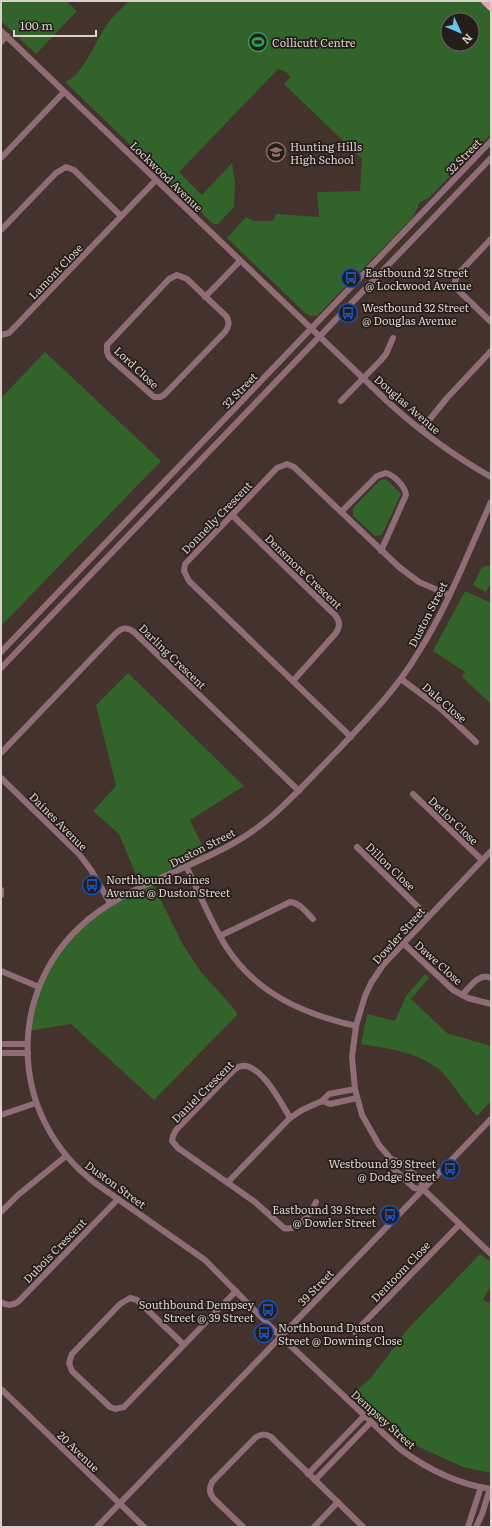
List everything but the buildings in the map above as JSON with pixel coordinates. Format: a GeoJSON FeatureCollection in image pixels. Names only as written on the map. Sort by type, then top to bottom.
{"type":"FeatureCollection","features":[{"type":"Feature","properties":{"kind":"main road"},"geometry":{"type":"LineString","coordinates":[[485,1],[491,7]]}},
{"type":"Feature","properties":{"kind":"street","name":"Lockwood Avenue"},"geometry":{"type":"LineString","coordinates":[[1,31],[319,337]]}},
{"type":"Feature","properties":{"kind":"street"},"geometry":{"type":"LineString","coordinates":[[1,42],[7,36]]}},
{"type":"Feature","properties":{"kind":"street"},"geometry":{"type":"LineString","coordinates":[[1,158],[64,92]]}},
{"type":"Feature","properties":{"kind":"street","name":"32 Street"},"geometry":{"type":"LineString","coordinates":[[1,652],[491,141]]}},
{"type":"Feature","properties":{"kind":"street","name":"32 Street"},"geometry":{"type":"LineString","coordinates":[[1,668],[491,158]]}},
{"type":"Feature","properties":{"kind":"street"},"geometry":{"type":"LineString","coordinates":[[1,230],[56,173],[66,167],[74,170],[121,216]]}},
{"type":"Feature","properties":{"kind":"street","name":"Lamont Close"},"geometry":{"type":"LineString","coordinates":[[1,335],[9,333],[156,180]]}},
{"type":"Feature","properties":{"kind":"street"},"geometry":{"type":"LineString","coordinates":[[491,239],[458,274],[455,281],[458,290],[491,322]]}},
{"type":"Feature","properties":{"kind":"street"},"geometry":{"type":"LineString","coordinates":[[205,297],[240,260]]}},
{"type":"Feature","properties":{"kind":"street","name":"Lord Close"},"geometry":{"type":"LineString","coordinates":[[177,274],[184,276],[205,297],[228,319],[227,329],[164,395],[157,397],[150,395],[109,357],[106,349],[109,342],[173,276],[177,274]]}},
{"type":"Feature","properties":{"kind":"street","name":"Douglas Avenue"},"geometry":{"type":"LineString","coordinates":[[319,337],[400,413],[421,430],[453,453],[491,476]]}},
{"type":"Feature","properties":{"kind":"street"},"geometry":{"type":"LineString","coordinates":[[341,401],[384,357],[393,338]]}},
{"type":"Feature","properties":{"kind":"street"},"geometry":{"type":"LineString","coordinates":[[421,430],[447,398],[491,351]]}},
{"type":"Feature","properties":{"kind":"street","name":"Donnelly Crescent"},"geometry":{"type":"LineString","coordinates":[[350,737],[189,581],[184,574],[184,566],[187,561],[277,468],[287,464],[294,467],[381,551],[412,577],[449,596]]}},
{"type":"Feature","properties":{"kind":"street"},"geometry":{"type":"LineString","coordinates":[[341,512],[376,476],[386,473],[392,476],[405,489],[406,495],[381,551]]}},
{"type":"Feature","properties":{"kind":"street","name":"Duston Street"},"geometry":{"type":"LineString","coordinates":[[281,1336],[205,1260],[83,1174],[66,1156],[50,1133],[36,1103],[30,1079],[28,1044],[32,1008],[49,964],[62,945],[82,924],[110,903],[231,844],[257,828],[298,791],[380,705],[401,679],[428,638],[449,596],[491,502]]}},
{"type":"Feature","properties":{"kind":"street","name":"Densmore Crescent"},"geometry":{"type":"LineString","coordinates":[[232,515],[338,618],[340,625],[337,631],[293,681]]}},
{"type":"Feature","properties":{"kind":"street","name":"Darling Crescent"},"geometry":{"type":"LineString","coordinates":[[1,753],[114,635],[124,628],[134,632],[298,791]]}},
{"type":"Feature","properties":{"kind":"street","name":"Dale Close"},"geometry":{"type":"LineString","coordinates":[[401,679],[440,708],[476,742]]}},
{"type":"Feature","properties":{"kind":"street","name":"Daines Avenue"},"geometry":{"type":"LineString","coordinates":[[1,778],[80,854],[110,903]]}},
{"type":"Feature","properties":{"kind":"street","name":"Detlor Close"},"geometry":{"type":"LineString","coordinates":[[412,794],[482,860]]}},
{"type":"Feature","properties":{"kind":"street","name":"Dillon Close"},"geometry":{"type":"LineString","coordinates":[[357,848],[428,916]]}},
{"type":"Feature","properties":{"kind":"street","name":"Dowler Street"},"geometry":{"type":"LineString","coordinates":[[391,1160],[402,1162],[421,1181],[423,1189],[414,1188],[394,1170],[391,1160],[373,1136],[362,1115],[355,1088],[352,1057],[356,1026],[362,1003],[371,983],[383,965],[491,851]]}},
{"type":"Feature","properties":{"kind":"street"},"geometry":{"type":"LineString","coordinates":[[186,866],[220,936],[228,950],[243,969],[263,987],[278,997],[311,1014],[356,1026]]}},
{"type":"Feature","properties":{"kind":"street"},"geometry":{"type":"LineString","coordinates":[[1,890],[1,895]]}},
{"type":"Feature","properties":{"kind":"street"},"geometry":{"type":"LineString","coordinates":[[220,936],[290,902],[300,906],[313,919]]}},
{"type":"Feature","properties":{"kind":"street","name":"Dawe Close"},"geometry":{"type":"LineString","coordinates":[[403,943],[449,988],[462,995],[491,1004]]}},
{"type":"Feature","properties":{"kind":"street"},"geometry":{"type":"LineString","coordinates":[[1,971],[39,987]]}},
{"type":"Feature","properties":{"kind":"street","name":"Dawe Close"},"geometry":{"type":"LineString","coordinates":[[462,995],[480,978],[484,976],[491,978]]}},
{"type":"Feature","properties":{"kind":"street"},"geometry":{"type":"LineString","coordinates":[[1,1044],[28,1044]]}},
{"type":"Feature","properties":{"kind":"street"},"geometry":{"type":"LineString","coordinates":[[1,1053],[28,1053]]}},
{"type":"Feature","properties":{"kind":"street","name":"Daniel Crescent"},"geometry":{"type":"LineString","coordinates":[[228,1182],[178,1148],[173,1144],[172,1139],[176,1130],[232,1072],[242,1065],[249,1066],[255,1070],[271,1086],[290,1118]]}},
{"type":"Feature","properties":{"kind":"street"},"geometry":{"type":"LineString","coordinates":[[316,1202],[312,1211],[299,1225],[293,1229],[288,1229],[282,1227],[255,1202],[228,1182],[290,1118],[302,1110],[322,1101],[329,1094],[355,1088]]}},
{"type":"Feature","properties":{"kind":"street"},"geometry":{"type":"LineString","coordinates":[[322,1101],[330,1104],[357,1098]]}},
{"type":"Feature","properties":{"kind":"street"},"geometry":{"type":"LineString","coordinates":[[1,1115],[36,1103]]}},
{"type":"Feature","properties":{"kind":"street","name":"39 Street"},"geometry":{"type":"LineString","coordinates":[[97,1527],[491,1119]]}},
{"type":"Feature","properties":{"kind":"street"},"geometry":{"type":"LineString","coordinates":[[1,1212],[66,1156]]}},
{"type":"Feature","properties":{"kind":"street"},"geometry":{"type":"LineString","coordinates":[[423,1189],[491,1254]]}},
{"type":"Feature","properties":{"kind":"street","name":"Dubois Crescent"},"geometry":{"type":"LineString","coordinates":[[1,1302],[6,1305],[13,1305],[19,1301],[118,1199]]}},
{"type":"Feature","properties":{"kind":"street","name":"Dentoom Close"},"geometry":{"type":"LineString","coordinates":[[355,1332],[459,1225]]}},
{"type":"Feature","properties":{"kind":"street"},"geometry":{"type":"LineString","coordinates":[[184,1345],[137,1300],[130,1298],[120,1304],[72,1354],[69,1363],[72,1370],[108,1405],[117,1409],[126,1405],[184,1345],[236,1291]]}},
{"type":"Feature","properties":{"kind":"street","name":"Dempsey Street"},"geometry":{"type":"LineString","coordinates":[[281,1336],[400,1449],[425,1466],[446,1476],[490,1489]]}},
{"type":"Feature","properties":{"kind":"street","name":"20 Avenue"},"geometry":{"type":"LineString","coordinates":[[1,1389],[144,1527]]}},
{"type":"Feature","properties":{"kind":"street"},"geometry":{"type":"LineString","coordinates":[[308,1474],[364,1416]]}},
{"type":"Feature","properties":{"kind":"street"},"geometry":{"type":"LineString","coordinates":[[315,1480],[371,1422]]}},
{"type":"Feature","properties":{"kind":"street"},"geometry":{"type":"LineString","coordinates":[[243,1527],[214,1499],[210,1494],[210,1489],[215,1479],[255,1438],[262,1434],[268,1435],[363,1527]]}},
{"type":"Feature","properties":{"kind":"street"},"geometry":{"type":"LineString","coordinates":[[468,1527],[481,1487]]}},
{"type":"Feature","properties":{"kind":"street"},"geometry":{"type":"LineString","coordinates":[[476,1527],[490,1489]]}},
{"type":"Feature","properties":{"kind":"street"},"geometry":{"type":"LineString","coordinates":[[314,1527],[338,1502]]}},
{"type":"Feature","properties":{"kind":"green space"},"geometry":{"type":"Polygon","coordinates":[[[1,1],[66,1],[77,11],[36,54],[1,21],[1,1]]]}},
{"type":"Feature","properties":{"kind":"green space"},"geometry":{"type":"Polygon","coordinates":[[[129,1],[481,1],[491,11],[491,134],[429,198],[420,202],[413,217],[317,316],[311,316],[305,313],[227,238],[246,217],[253,221],[273,221],[276,214],[319,217],[317,193],[360,191],[362,159],[284,84],[291,77],[286,72],[278,69],[179,172],[202,195],[232,163],[235,183],[234,207],[218,224],[213,224],[65,82],[78,73],[105,28],[114,16],[129,1]]]}},
{"type":"Feature","properties":{"kind":"green space"},"geometry":{"type":"Polygon","coordinates":[[[45,352],[161,461],[1,626],[1,398],[45,352]]]}},
{"type":"Feature","properties":{"kind":"green space"},"geometry":{"type":"Polygon","coordinates":[[[386,479],[401,494],[382,535],[375,536],[353,516],[353,508],[380,480],[386,479]]]}},
{"type":"Feature","properties":{"kind":"green space"},"geometry":{"type":"Polygon","coordinates":[[[491,565],[491,583],[486,592],[473,585],[482,567],[491,565]]]}},
{"type":"Feature","properties":{"kind":"green space"},"geometry":{"type":"Polygon","coordinates":[[[465,591],[491,603],[491,704],[462,677],[465,672],[433,651],[465,591]]]}},
{"type":"Feature","properties":{"kind":"green space"},"geometry":{"type":"Polygon","coordinates":[[[128,673],[244,786],[190,820],[207,856],[152,882],[182,943],[200,971],[236,1011],[237,1015],[154,1100],[71,1024],[28,1031],[44,975],[82,924],[141,887],[119,834],[93,811],[116,786],[96,705],[128,673]]]}},
{"type":"Feature","properties":{"kind":"green space"},"geometry":{"type":"Polygon","coordinates":[[[425,974],[429,978],[411,999],[447,1033],[491,1046],[491,1101],[477,1116],[447,1077],[425,1060],[404,1052],[361,1044],[367,1014],[395,1021],[406,996],[425,974]]]}},
{"type":"Feature","properties":{"kind":"green space"},"geometry":{"type":"Polygon","coordinates":[[[480,1254],[491,1262],[491,1285],[483,1300],[491,1304],[491,1473],[463,1467],[419,1447],[387,1422],[356,1391],[370,1379],[408,1329],[480,1254]]]}},
{"type":"Feature","properties":{"kind":"place","name":"Collicutt Centre"},"geometry":{"type":"Point","coordinates":[258,42]}},
{"type":"Feature","properties":{"kind":"place","name":"Hunting Hills High School"},"geometry":{"type":"Point","coordinates":[276,152]}},
{"type":"Feature","properties":{"kind":"place","name":"Eastbound 32 Street @ Lockwood Avenue"},"geometry":{"type":"Point","coordinates":[351,278]}},
{"type":"Feature","properties":{"kind":"place","name":"Westbound 32 Street @ Douglas Avenue"},"geometry":{"type":"Point","coordinates":[348,313]}},
{"type":"Feature","properties":{"kind":"place","name":"Northbound Daines Avenue @ Duston Street"},"geometry":{"type":"Point","coordinates":[92,885]}},
{"type":"Feature","properties":{"kind":"place","name":"Westbound 39 Street @ Dodge Street"},"geometry":{"type":"Point","coordinates":[450,1169]}},
{"type":"Feature","properties":{"kind":"place","name":"Eastbound 39 Street @ Dowler Street"},"geometry":{"type":"Point","coordinates":[390,1215]}},
{"type":"Feature","properties":{"kind":"place","name":"Southbound Dempsey Street @ 39 Street"},"geometry":{"type":"Point","coordinates":[268,1310]}},
{"type":"Feature","properties":{"kind":"place","name":"Northbound Duston Street @ Downing Close"},"geometry":{"type":"Point","coordinates":[264,1333]}}]}
